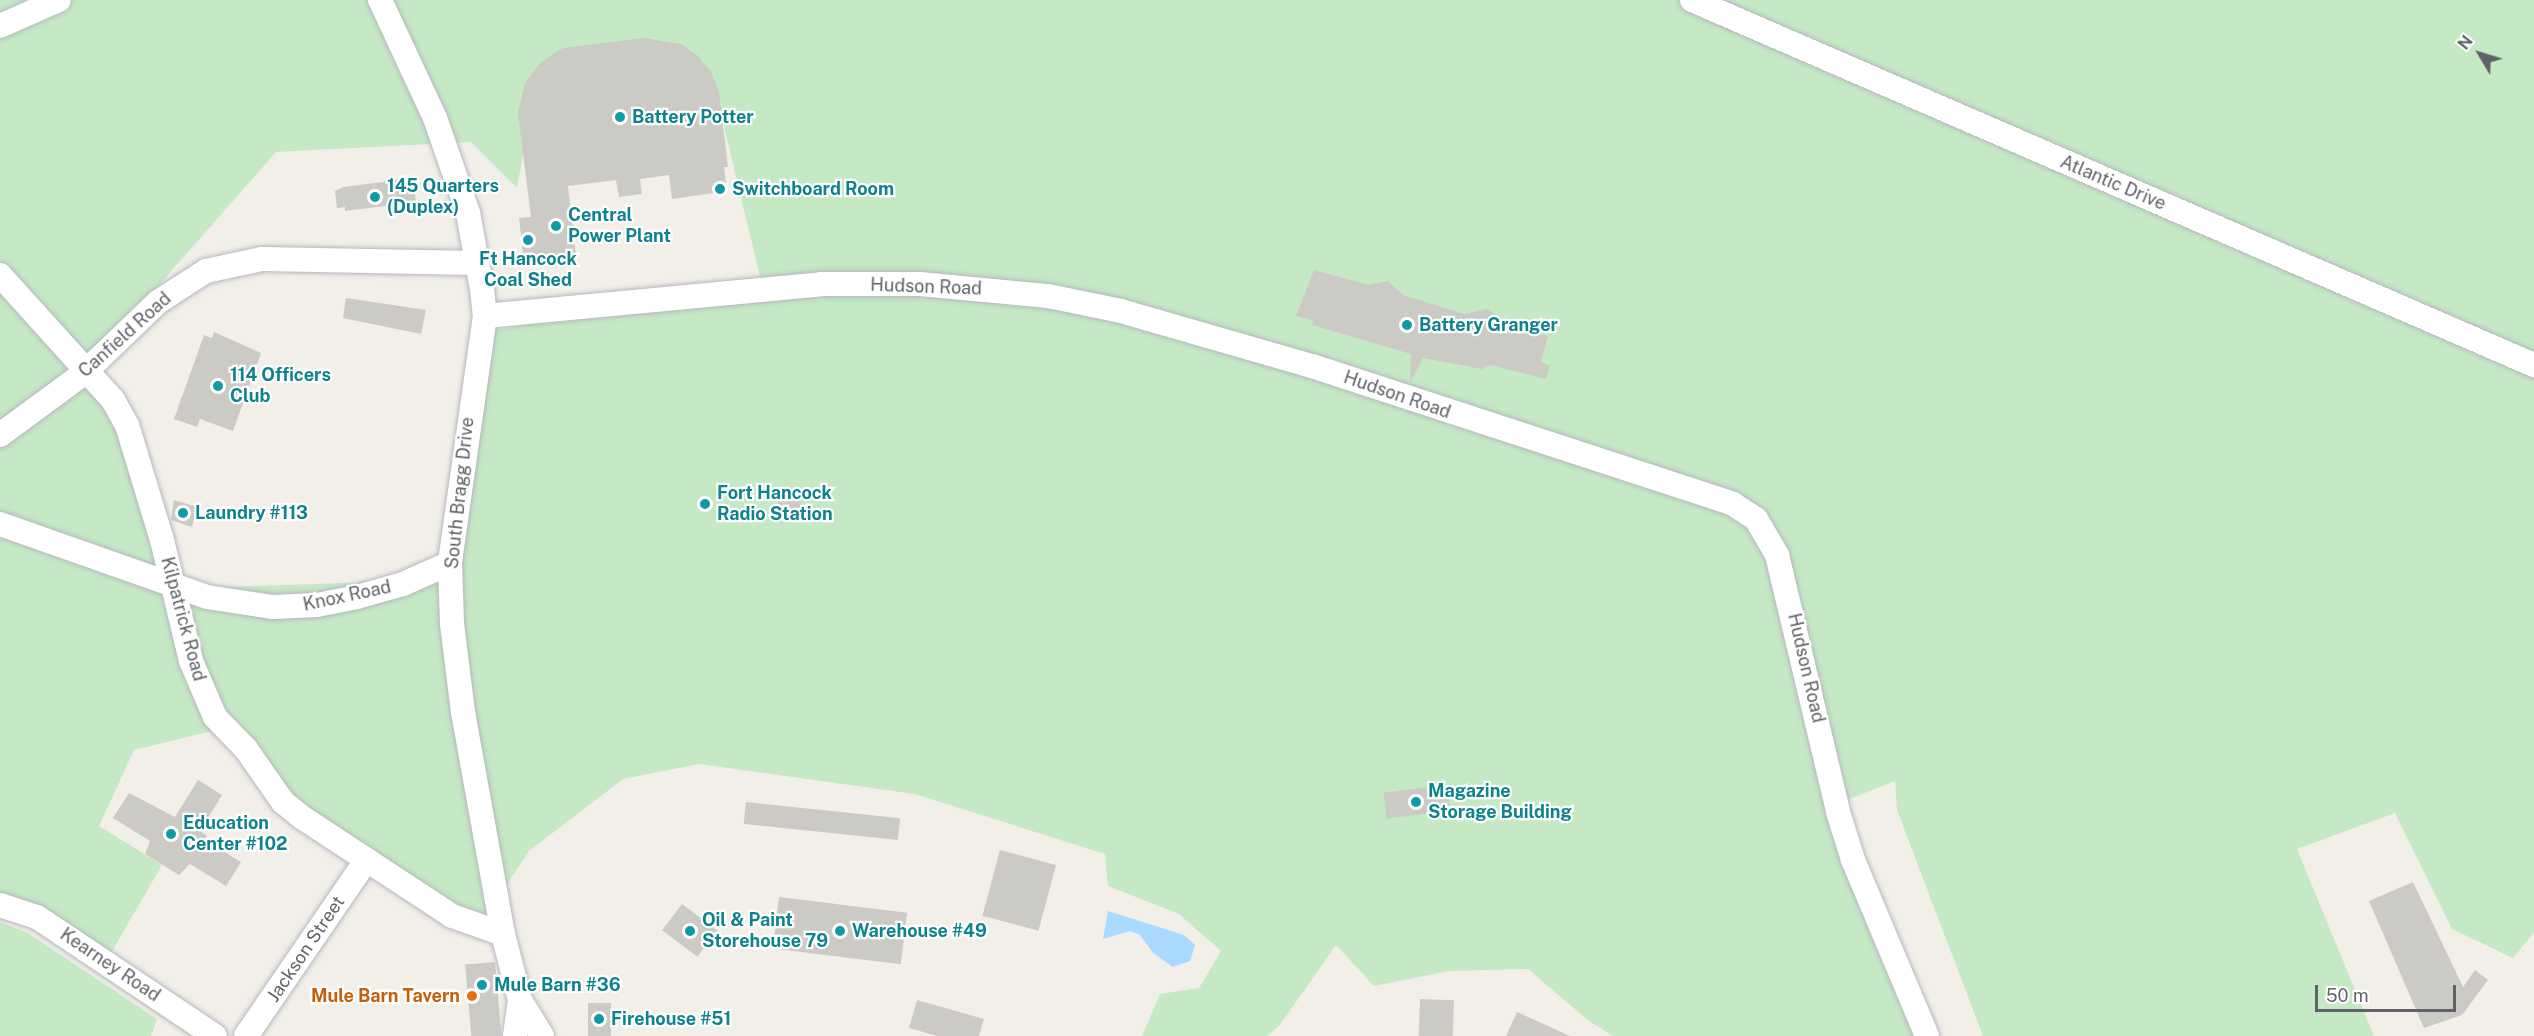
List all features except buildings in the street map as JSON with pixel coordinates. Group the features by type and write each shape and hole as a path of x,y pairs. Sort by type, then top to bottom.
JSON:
{"street":[{"path":"0,26 59,0"},
{"name":"South Bragg Drive","path":"380,0 435,118 468,213 477,263 485,316 450,563 454,650 503,934 520,1000 542,1036"},
{"name":"Atlantic Drive","path":"1692,0 2534,365"},
{"name":"Canfield Road","path":"0,435 84,373 176,288 206,271 236,262 262,259 477,263"},
{"name":"Kilpatrick Road","path":"0,275 84,373 113,400 127,425 173,584 191,661 215,717 246,749 283,802 365,862 452,916 503,934"},
{"name":"Hudson Road","path":"485,316 821,284 920,284 1048,296 1121,310 1312,366 1733,504 1756,519 1777,555 1838,812 1853,860 1927,1036"},
{"name":"Knox Road","path":"0,524 232,603 291,608 392,588 450,563"},
{"name":"Jackson Street","path":"246,1036 365,862"},
{"name":"Kearney Road","path":"0,905 38,917 215,1036"},
{"name":"South Bragg Drive","path":"515,1036 520,1000"}],"green space":[{"path":"0,0 2534,0 2534,932 2513,958 2452,929 2395,813 2297,849 2374,1036 1983,1036 1897,810 1895,781 1827,808 1917,1036 1613,1036 1589,1021 1528,969 1449,971 1374,986 1336,945 1279,1026 1267,1036 1142,1036 1160,994 1199,988 1221,951 1179,914 1108,886 1105,854 915,794 699,764 623,779 529,851 482,922 300,817 228,727 134,750 99,826 162,865 111,953 0,896","holes":["538,69 716,93 762,285 479,333 440,580 163,589 130,423 85,369 276,152 471,142 517,188"]},
{"path":"0,922 28,933 157,1019 151,1036 0,1036"}],"water":[{"path":"1108,911 1184,935 1195,945 1190,961 1173,967 1153,953 1140,935 1130,931 1103,939"}],"place":[{"name":"Battery Potter","path":"620,117"},
{"name":"Switchboard Room","path":"720,189"},
{"name":"145 Quarters (Duplex)","path":"375,197"},
{"name":"Central Power Plant","path":"556,226"},
{"name":"Ft Hancock Coal Shed","path":"528,240"},
{"name":"Battery Granger","path":"1407,325"},
{"name":"114 Officers Club","path":"218,386"},
{"name":"Fort Hancock Radio Station","path":"705,504"},
{"name":"Laundry #113","path":"183,513"},
{"name":"Magazine Storage Building","path":"1416,802"},
{"name":"Education Center #102","path":"171,834"},
{"name":"Oil & Paint Storehouse 79","path":"690,931"},
{"name":"Warehouse #49","path":"840,931"},
{"name":"Mule Barn #36","path":"482,985"},
{"name":"Mule Barn Tavern","path":"472,996"},
{"name":"Firehouse #51","path":"599,1019"}]}
